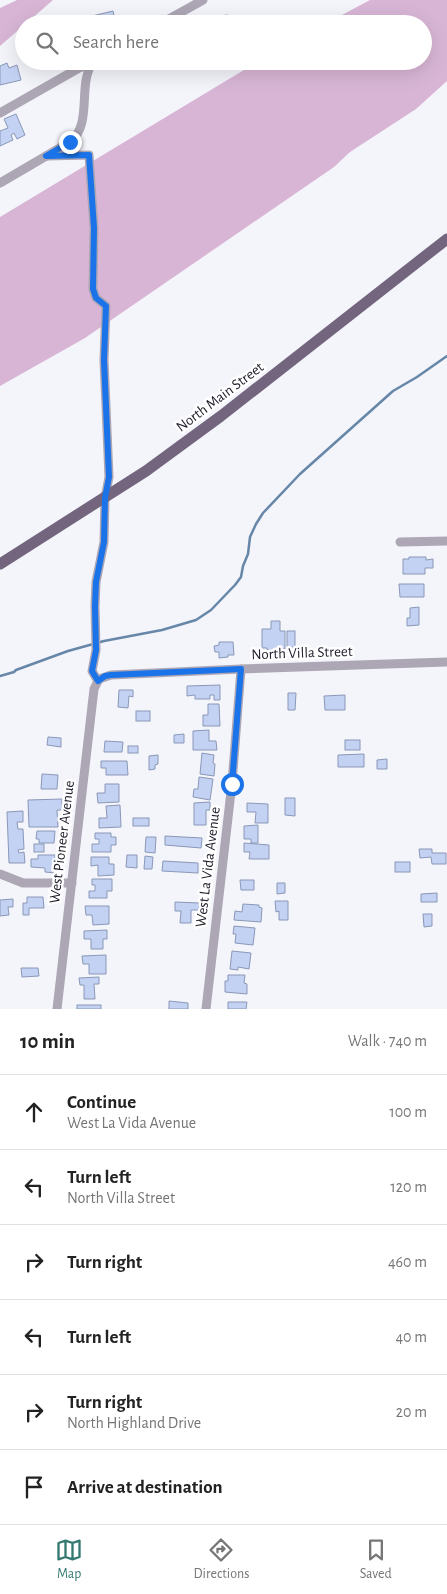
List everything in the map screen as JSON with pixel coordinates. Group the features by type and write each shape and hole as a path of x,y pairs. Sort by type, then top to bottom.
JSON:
{"main road":[{"name":"North Main Street","path":"0,564 146,471 221,416 447,239"}],"street":[{"path":"176,15 203,0"},
{"path":"0,113 75,70"},
{"path":"0,182 70,142 79,132 89,70"},
{"path":"46,156 89,155 94,228 93,289 96,298 106,306 104,360 109,477 105,498 104,542 96,582 96,650 92,671 99,680"},
{"path":"400,542 447,541"},
{"name":"North Villa Street","path":"99,680 111,675 447,662"},
{"name":"West La Vida Avenue","path":"206,1009 232,784 241,669"},
{"name":"West Pioneer Avenue","path":"57,1009 94,689 99,680"},
{"path":"0,874 23,883 72,883"}],"shaded area":[{"path":"17,0 53,0 36,15 15,15 15,33 0,46 0,8"},
{"path":"370,0 447,0 447,81 416,109 350,152 334,167 85,338 0,386 0,217 244,70 432,70 432,15 342,15"}],"building":[{"path":"113,11 114,15 96,15"},
{"path":"7,63 9,68 15,66 15,70 18,70 21,80 0,85 0,66"},
{"path":"16,114 25,135 17,139 14,133 11,135 13,140 0,146 0,131 8,128 4,119"},
{"path":"409,557 426,557 426,560 433,559 433,568 425,568 425,574 403,574 403,559 409,559"},
{"path":"399,584 424,584 424,597 400,597"},
{"path":"419,607 419,625 407,626 407,618 410,618 410,608"},
{"path":"271,621 280,621 280,631 285,631 285,649 267,650 267,648 262,648 262,629 271,629"},
{"path":"287,631 295,631 295,647 287,647"},
{"path":"219,642 233,642 234,655 219,658 219,652 215,652 214,646 219,645"},
{"path":"220,685 220,700 214,700 214,695 210,695 210,699 195,699 195,695 187,696 187,686"},
{"path":"119,690 133,690 133,697 129,696 128,708 118,707"},
{"path":"288,693 296,693 295,710 288,710"},
{"path":"345,695 345,710 325,710 324,696"},
{"path":"208,704 219,704 220,726 203,726 203,715 208,715"},
{"path":"136,711 150,711 150,721 136,721"},
{"path":"209,730 209,741 216,741 217,750 193,750 193,731"},
{"path":"184,734 184,743 174,743 174,735"},
{"path":"48,737 61,738 61,747 47,745"},
{"path":"345,740 360,740 360,750 345,750"},
{"path":"105,741 123,742 122,752 104,752"},
{"path":"128,746 138,746 138,753 128,753"},
{"path":"202,753 214,755 214,776 200,774"},
{"path":"364,754 364,767 338,767 338,755"},
{"path":"158,755 158,764 155,765 155,769 149,770 149,756"},
{"path":"387,759 387,769 377,769 377,760"},
{"path":"101,761 127,761 128,775 106,775 106,768 101,768"},
{"path":"42,774 58,775 57,789 41,789"},
{"path":"199,777 213,779 210,800 193,797 194,789 198,789"},
{"path":"105,784 119,784 119,802 98,803 97,793 105,793"},
{"path":"285,798 295,798 295,816 285,815"},
{"path":"62,799 62,810 57,810 58,827 29,827 28,800"},
{"path":"210,802 210,810 206,810 206,825 194,825 194,803"},
{"path":"247,803 268,804 268,823 255,823 256,812 247,812"},
{"path":"120,805 121,827 99,828 99,818 107,818 106,806"},
{"path":"23,811 23,822 17,822 18,829 23,829 24,849 18,850 19,853 24,852 25,863 9,863 7,812"},
{"path":"133,818 149,818 149,826 133,826"},
{"path":"258,825 258,843 251,843 251,839 244,839 244,826"},
{"path":"37,831 55,831 54,843 39,843 39,839 36,839"},
{"path":"95,833 111,833 111,837 116,837 116,845 111,845 111,852 92,852 92,844 99,844 99,839 95,839"},
{"path":"165,836 202,838 201,848 165,845"},
{"path":"146,837 156,837 155,853 145,852"},
{"path":"244,843 269,845 269,859 249,859 250,852 244,852"},
{"path":"34,844 44,844 44,852 34,852"},
{"path":"419,849 432,849 432,853 446,853 446,864 432,864 431,857 420,858"},
{"path":"38,855 55,855 55,873 45,872 45,868 31,867 31,859 38,859"},
{"path":"127,855 137,855 137,868 126,867"},
{"path":"145,856 153,857 152,869 144,869"},
{"path":"91,857 109,857 109,864 114,864 114,875 98,876 98,865 91,866"},
{"path":"163,861 198,863 198,873 162,871"},
{"path":"395,862 410,862 410,872 395,872"},
{"path":"92,879 112,879 112,891 107,891 107,898 89,898 89,891 95,891"},
{"path":"240,880 254,880 254,890 241,890"},
{"path":"277,883 285,883 285,893 277,894"},
{"path":"437,893 437,902 421,902 421,894"},
{"path":"27,897 43,897 44,908 29,908 29,915 23,915 23,903 27,903"},
{"path":"13,899 13,907 8,907 9,915 0,916 0,900"},
{"path":"275,901 288,901 288,920 279,920 279,911 276,912"},
{"path":"175,902 199,903 199,910 191,910 191,923 180,923 181,911 175,911"},
{"path":"243,904 259,905 262,908 261,922 234,920 235,911 242,912"},
{"path":"85,906 109,906 109,924 93,925 92,915 86,915"},
{"path":"423,914 432,914 432,926 424,927"},
{"path":"234,926 255,928 253,945 235,943 236,934 233,934"},
{"path":"107,930 107,939 103,939 103,949 91,949 91,939 84,939 84,931"},
{"path":"232,951 251,953 249,969 238,967 238,970 230,969"},
{"path":"106,955 106,974 89,974 89,964 83,964 82,956"},
{"path":"21,968 38,968 39,976 22,977"},
{"path":"228,975 245,975 244,983 247,984 247,994 225,992 225,981 228,981"},
{"path":"99,977 99,984 94,984 95,999 84,999 84,985 80,985 79,978"},
{"path":"169,1001 188,1003 188,1009 169,1009"},
{"path":"228,1002 247,1002 246,1009 228,1009"},
{"path":"77,1005 101,1005 101,1009 77,1009"}],"waterway":[{"path":"0,676 68,651 104,641 162,630 196,620 211,610 241,577 248,554 250,537 263,513 300,474 393,391 447,356"}],"route":[{"path":"70,142 46,156 89,155 94,228 93,289 96,298 106,306 104,360 109,477 105,498 104,542 96,582 96,650 92,671 98,681 105,676 111,675 241,669 232,784"}]}
